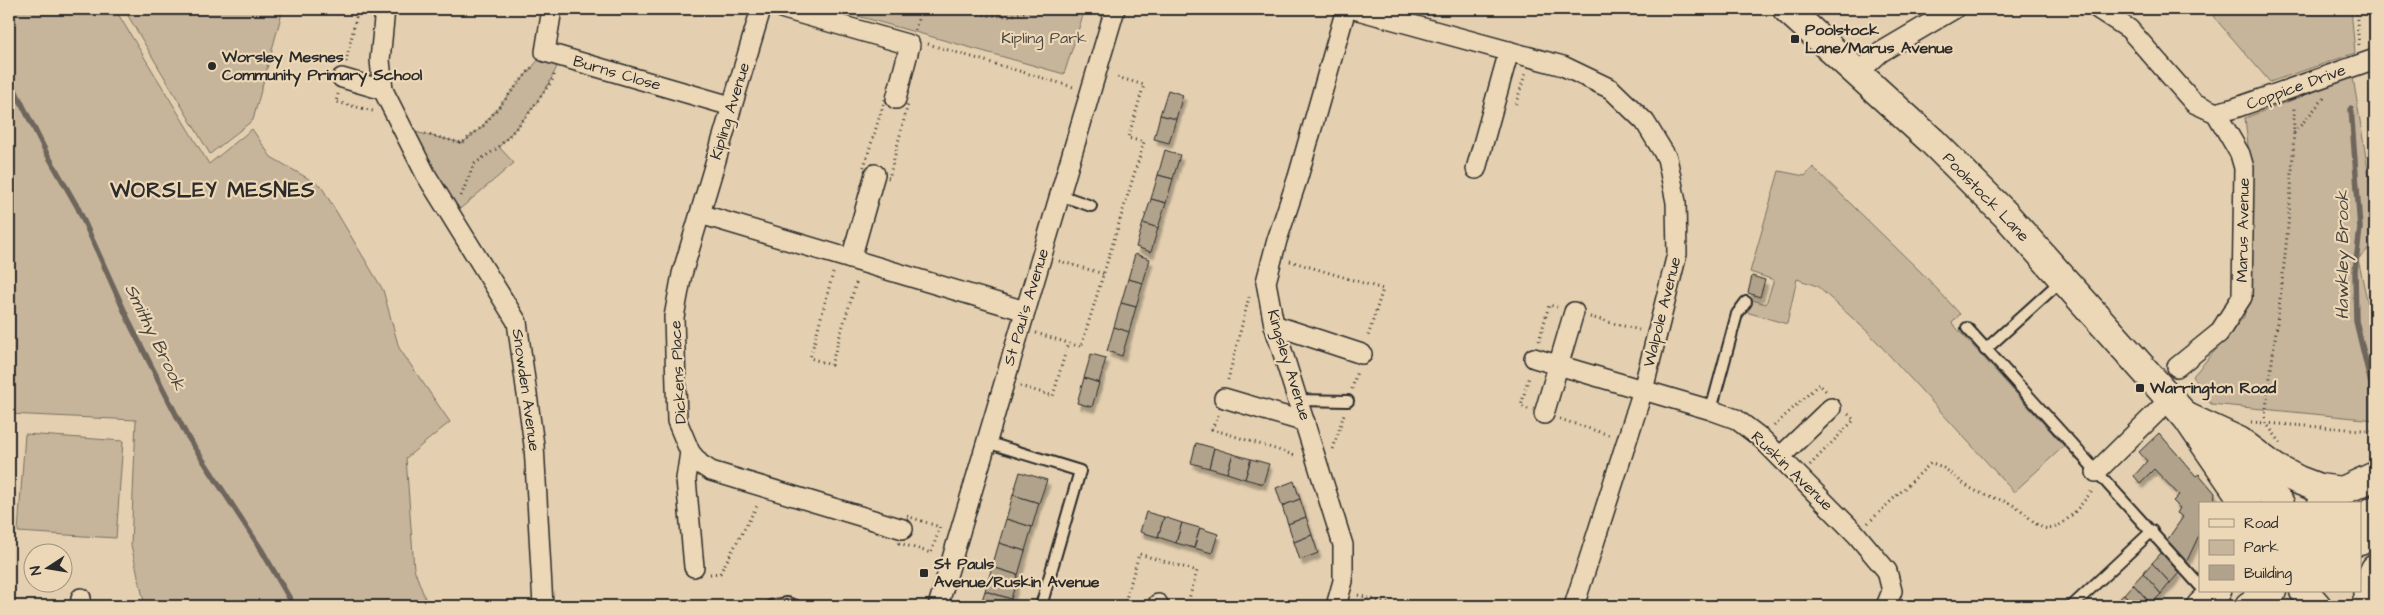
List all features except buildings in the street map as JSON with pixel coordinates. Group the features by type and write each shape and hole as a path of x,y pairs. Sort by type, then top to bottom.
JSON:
{"main road":[{"name":"Poolstock Lane","path":"1787,9 1932,141 2005,214 2179,408 2240,498"},
{"name":"Poolstock Lane","path":"2179,408 2229,448 2278,502"},
{"path":"2179,408 2239,441 2275,468 2319,488 2332,497 2375,476"},
{"path":"2362,518 2375,510"},
{"path":"2362,539 2375,531"},
{"path":"2369,606 2366,597 2368,585 2375,569"},
{"path":"2250,606 2271,592"},
{"path":"2305,592 2317,606"},
{"path":"2347,592 2357,606"}],"street":[{"name":"Snowden Avenue","path":"385,9 380,60 383,90 426,175 516,322 534,445 543,606"},
{"path":"552,9 553,54"},
{"name":"Kipling Avenue","path":"700,214 761,9"},
{"path":"784,9 910,45 896,99"},
{"name":"St Paul's Avenue","path":"938,606 1115,9"},
{"name":"Kingsley Avenue","path":"1338,598 1343,580 1343,545 1274,325 1266,282 1276,240 1298,176 1346,9"},
{"name":"Walpole Avenue","path":"1354,9 1563,66 1611,89 1645,122 1667,158 1676,202 1677,254 1642,390 1574,606"},
{"path":"1858,73 1881,52 1954,9"},
{"path":"2098,9 2129,29 2194,104 2216,113"},
{"path":"1476,169 1510,51"},
{"name":"Burns Close","path":"553,54 731,106"},
{"name":"Coppice Drive","path":"2216,113 2368,62"},
{"path":"342,78 383,90"},
{"name":"Marus Avenue","path":"2177,367 2220,333 2242,297 2244,168 2240,154 2216,113"},
{"path":"851,259 875,174"},
{"path":"700,214 851,259 1023,320"},
{"name":"Dickens Place","path":"700,214 682,274 673,335 677,420 690,452 700,464 711,471 903,529"},
{"path":"1544,414 1574,312"},
{"path":"1274,325 1362,354"},
{"name":"Ruskin Avenue","path":"1534,358 1712,410 1736,419 1780,457 1856,534 1888,571 1892,591 1886,606"},
{"path":"1224,398 1305,422"},
{"path":"1780,457 1831,408"},
{"path":"2100,476 2179,408"},
{"path":"690,452 686,479 694,567"}],"lane":[{"path":"1060,195 1091,206"},
{"path":"1986,350 2063,279"},
{"path":"1712,410 1737,314 1746,302"},
{"path":"1966,328 2199,583"},
{"path":"1298,400 1348,401"},
{"path":"986,442 1080,471 1041,606"},
{"path":"2072,606 2152,531"},
{"path":"771,606 787,603 796,606"}],"path":[{"path":"921,11 944,9"},
{"path":"949,9 998,16 1020,15 1032,9"},
{"path":"2356,9 2368,62"},
{"path":"910,45 927,44 1091,92"},
{"path":"402,128 462,143 483,126 553,54"},
{"path":"453,218 474,164 499,147 527,116 553,79 553,54"},
{"path":"1514,109 1530,57"},
{"path":"1023,320 1068,343 1081,346 1144,142 1128,138 1144,85 1111,75"},
{"path":"2290,88 2294,101 2294,133 2281,297 2265,416 2266,423 2375,431"},
{"path":"2294,133 2328,94"},
{"path":"886,96 896,99 908,104 889,178 863,170 886,96"},
{"path":"1042,257 1104,274"},
{"path":"851,259 831,365 810,358 851,259"},
{"path":"1004,380 1053,396 1068,343"},
{"path":"1856,534 1931,463 1942,466 1971,489 2016,506 2037,525 2045,528 2054,528 2065,520 2100,476"},
{"path":"694,567 695,575 720,573 767,488"},
{"path":"1124,606 1139,554 1197,571 1187,606"},
{"path":"1338,598 1395,606"}],"green space":[{"path":"9,9 115,9 209,164 252,129 271,157 321,186 383,290 399,348 450,422 406,458 414,569 428,606 145,606 131,545 136,420 9,414"},
{"name":"Worsley Mesnes Community Primary School","path":"124,9 283,9 253,120 210,154"},
{"name":"Kipling Park","path":"833,9 1085,9 1064,74"},
{"path":"2207,9 2351,9 2355,53 2270,82"},
{"path":"545,52 561,56 556,70 535,105 499,147 514,163 461,208 453,218 402,129 462,143 480,129"},
{"path":"2353,77 2375,214 2375,243 2358,259 2375,336 2375,420 2211,404 2193,376 2244,317 2252,264 2251,172 2245,118"},
{"path":"1813,167 1926,277 1960,314 1952,323 2064,446 2014,492 1869,333 1817,286 1797,279 1787,324 1739,310 1743,297 1766,304 1774,280 1750,272 1779,171 1805,176"},
{"path":"25,434 123,441 116,538 18,532"}],"waterway":[{"name":"Smithy Brook","path":"9,71 11,82 46,152 78,208 132,328 186,434 261,549 294,606"},
{"name":"Hawkley Brook","path":"2351,108 2360,228 2355,271 2356,321 2375,400"}],"place":[{"name":"Poolstock Lane/Marus Avenue","path":"1795,39"},
{"name":"Worsley Mesnes Community Primary School","path":"212,66"},
{"name":"Warrington Road","path":"2140,388"},
{"name":"St Pauls Avenue/Ruskin Avenue","path":"924,573"}],"district":[{"name":"WORSLEY MESNES","path":"213,190"}]}
